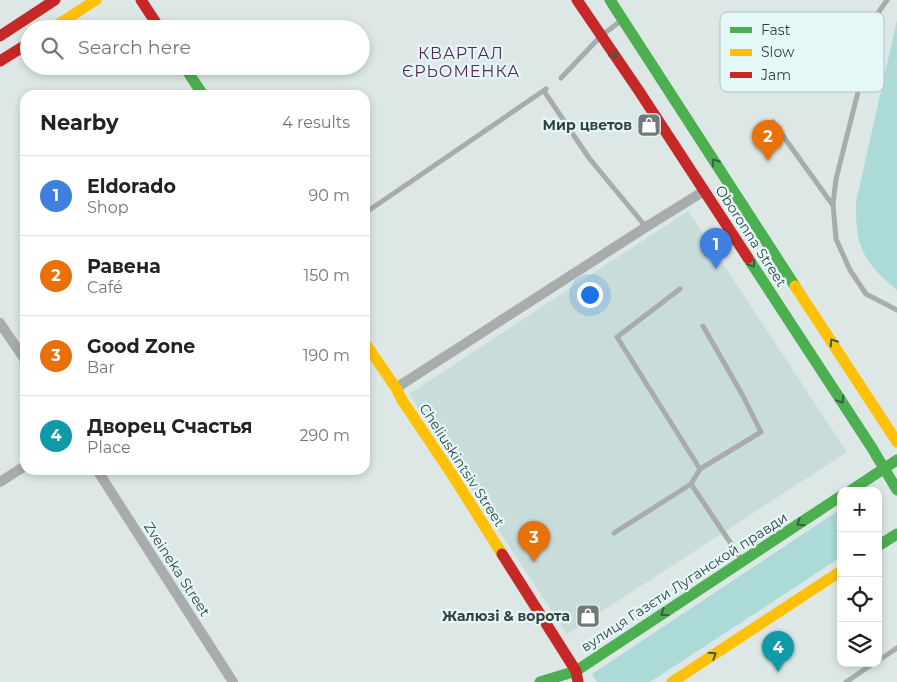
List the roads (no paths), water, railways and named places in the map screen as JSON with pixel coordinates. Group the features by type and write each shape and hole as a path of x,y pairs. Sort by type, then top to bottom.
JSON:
{"street":[{"path":"24,20 54,0"},
{"path":"65,20 96,0"},
{"path":"142,0 154,20"},
{"name":"Oboronna Street","path":"577,0 639,91 872,448 897,490"},
{"name":"Oboronna Street","path":"610,0 897,442"},
{"path":"0,36 20,23"},
{"path":"0,61 20,49"},
{"path":"190,75 199,90"},
{"path":"396,388 704,191"},
{"path":"0,323 20,353"},
{"name":"Cheliuskintsiv Street","path":"370,350 452,476 577,677"},
{"path":"856,487 897,460"},
{"path":"0,482 20,469"},
{"name":"Zveineka Street","path":"100,475 232,682"},
{"name":"вулиця Газєти Луганской правди","path":"540,682 577,677 742,561 837,499"},
{"path":"882,543 897,534"},
{"path":"672,682 837,574"}],"lane":[{"path":"878,12 887,0"},
{"path":"561,78 601,36 623,19"},
{"path":"370,210 545,90 589,158 646,227"},
{"path":"858,92 838,170 833,204 836,239 850,270 866,294 897,310"},
{"path":"773,122 833,204"},
{"path":"680,289 617,337 700,469"},
{"path":"614,533 691,484 700,469 761,432 744,396 703,326"},
{"path":"691,484 742,561"},
{"path":"882,658 897,648"},
{"path":"846,682 868,667"}],"place":[{"name":"Мир цветов","path":"649,125"},
{"name":"Равена","path":"768,161"},
{"name":"Eldorado","path":"716,269"},
{"name":"Good Zone","path":"534,562"},
{"name":"Жалюзі & ворота","path":"588,616"},
{"name":"Дворец Счастья","path":"778,672"}],"district":[{"name":"КВАРТАЛ ЄРЬОМЕНКА","path":"461,62"}]}
